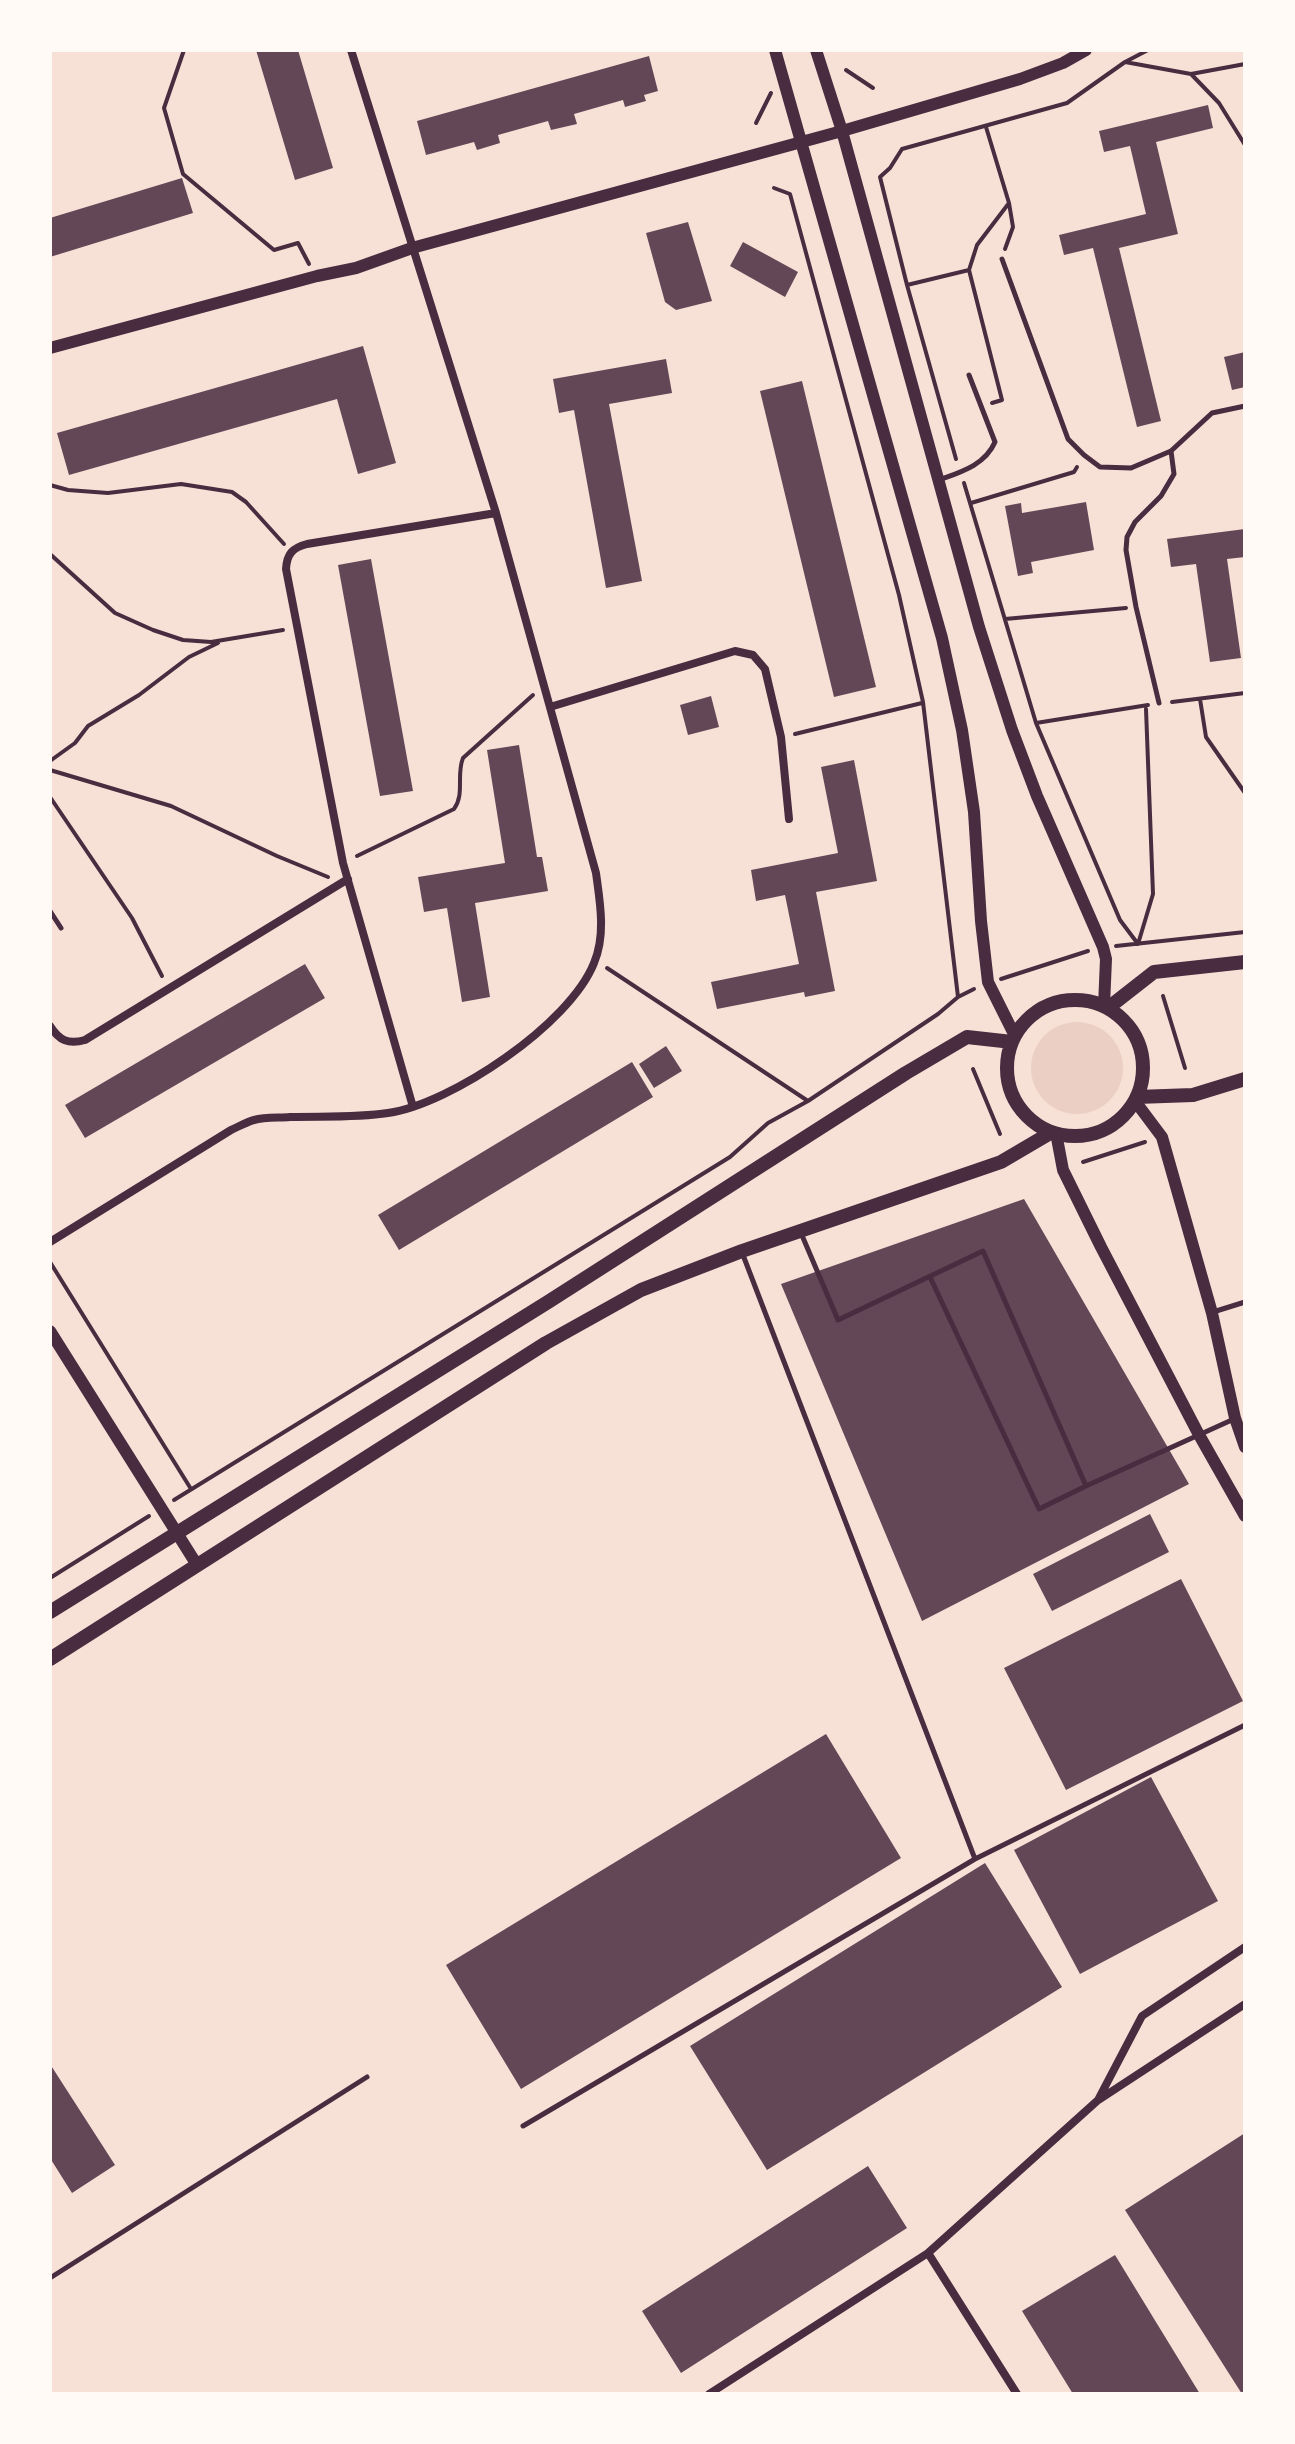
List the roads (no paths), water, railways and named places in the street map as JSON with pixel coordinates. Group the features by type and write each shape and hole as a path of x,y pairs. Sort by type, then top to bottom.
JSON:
{"main road":[{"path":"1106,1007 1154,972 1245,962"},
{"path":"1084,1000 1106,1007 1125,1020 1137,1037 1143,1057 1143,1077 1136,1099 1121,1119 1101,1131 1079,1136 1054,1133 1036,1124 1013,1096 1008,1078 1007,1060 1013,1039 1027,1020 1044,1007 1063,1001 1084,1000"},
{"path":"50,1612 585,1278 906,1073 967,1037 1013,1039"},
{"path":"1136,1099 1193,1095 1245,1079"},
{"path":"50,1659 546,1343 641,1290 742,1251 1001,1162 1054,1133"}],"street":[{"path":"50,1242 231,1130 254,1120 387,1114 447,1092 519,1050 569,1003 596,961 601,904 596,873 496,513 351,50"},
{"path":"775,50 942,638 962,730 972,798 988,982 1013,1039"},
{"path":"816,50 842,131 979,627 1037,796 1103,947 1106,1007"},
{"path":"50,348 356,268 412,248 842,131 1020,79 1063,63 1086,50"},
{"path":"413,1107 344,881 286,560 291,552 307,544 496,513"},
{"path":"550,707 735,651 745,651 765,669 781,737 789,819"},
{"path":"50,1026 69,1043 85,1040 344,881"},
{"path":"1136,1099 1162,1137 1212,1313 1235,1418 1245,1447"},
{"path":"1054,1133 1063,1170 1198,1433 1245,1516"},
{"path":"50,1331 197,1565"},
{"path":"1097,2101 1142,2016 1245,1947"},
{"path":"709,2394 928,2253 1097,2101 1245,2004"},
{"path":"928,2253 1017,2394"}],"lane":[{"path":"1002,259 1068,439 1100,467 1131,468 1171,451 1212,413 1245,406"},
{"path":"938,480 980,462 995,442 969,375"},
{"path":"1159,703 1126,550 1127,537 1135,522 1161,496 1174,474 1171,451"},
{"path":"50,911 61,928"},
{"path":"800,1231 838,1320 983,1251 1086,1486"},
{"path":"742,1251 975,1859"},
{"path":"930,1277 1039,1509 1235,1418"},
{"path":"1212,1313 1245,1302"},
{"path":"523,2126 975,1859 1245,1725"},
{"path":"50,2278 367,2077"}]}
